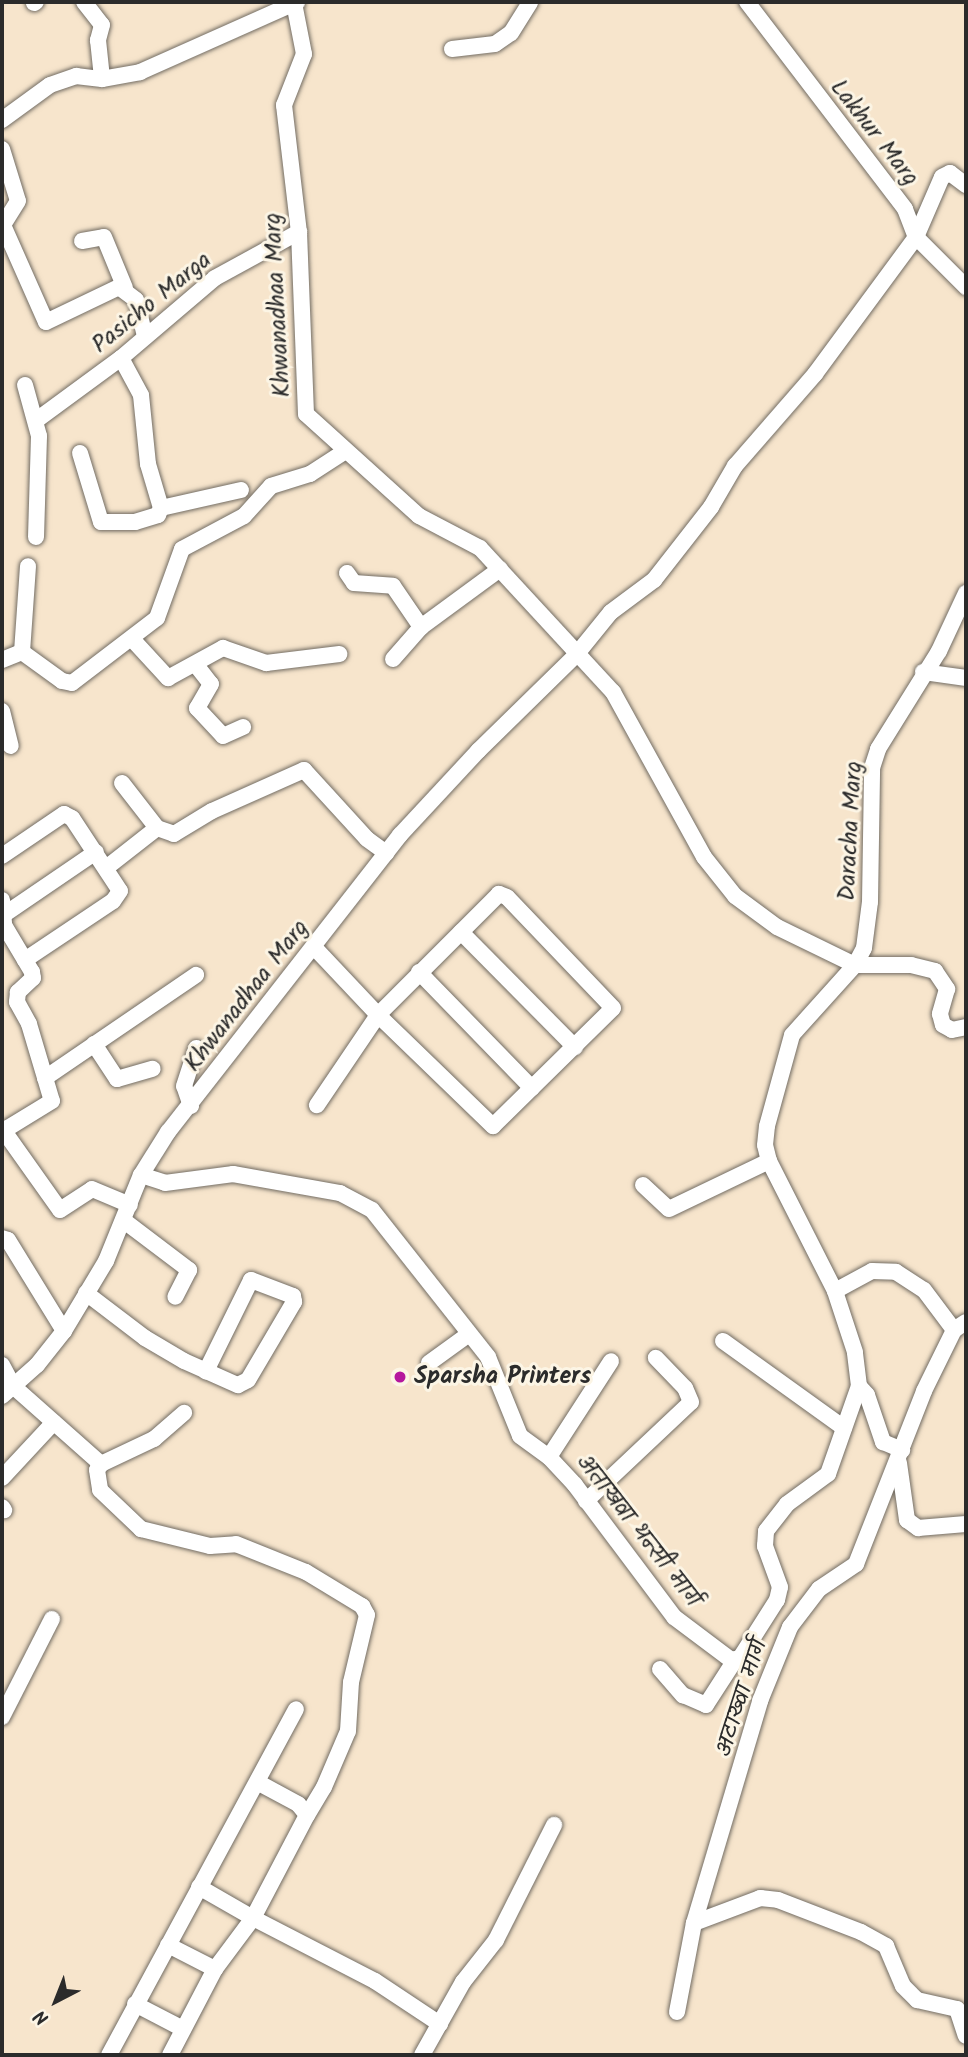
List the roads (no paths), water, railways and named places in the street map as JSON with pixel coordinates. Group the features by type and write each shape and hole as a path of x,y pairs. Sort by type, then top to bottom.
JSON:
{"street":[{"path":"84,2 102,25 98,40 102,79"},
{"path":"452,49 495,44 511,33 528,2"},
{"name":"Lakhur Marg","path":"749,2 905,209 916,237 966,287"},
{"path":"2,120 50,85 76,76 102,79 140,72 295,3"},
{"name":"Khwanadhaa Marg","path":"295,3 304,54 284,105 299,232 306,414 344,452 419,516 480,548 576,655 613,691 704,857 735,896 777,927 855,965 911,965 935,971 943,977 947,989 940,1014 943,1025 951,1030 966,1027"},
{"path":"2,149 18,201 3,225 46,322 119,287 125,288"},
{"path":"576,655 611,612 654,580 711,507 735,466 815,374 916,237 942,177 950,173 966,186"},
{"name":"Pasicho Marga","path":"38,419 121,358 215,278 299,232"},
{"path":"82,241 104,237 125,288 136,300 145,337"},
{"path":"121,358 141,395 148,464 161,508"},
{"path":"25,385 38,419 36,537"},
{"path":"22,652 72,683 133,640 157,618 182,549 244,516 271,486 310,474 344,452"},
{"path":"80,453 101,522 151,519 161,508 241,490"},
{"path":"22,652 28,566"},
{"path":"393,659 421,627 500,569"},
{"path":"347,573 354,583 393,586 421,627"},
{"name":"Daracha Marg","path":"855,965 869,930 872,768 878,749 923,672 939,651 966,593"},
{"path":"133,640 168,678 223,648 266,663 339,654"},
{"path":"2,660 22,652"},
{"name":"Khwanadhaa Marg","path":"8,1391 53,1348 64,1331 106,1261 141,1175 386,853 478,751 576,655"},
{"path":"196,665 211,684 198,699 197,708 223,736 243,727"},
{"path":"923,672 966,678"},
{"path":"2,712 11,746"},
{"path":"122,783 157,828 174,834 212,811 304,770 367,839 386,853"},
{"path":"2,856 64,814 96,852 119,895 25,960"},
{"path":"106,868 157,828"},
{"path":"96,852 3,907 4,925 33,978 18,992 17,1002 29,1024 52,1101 8,1128 6,1134 60,1210 92,1189 126,1212 189,1270 175,1297"},
{"path":"314,947 378,1015 487,1123 498,1124 613,1008 507,898 499,894 378,1015 317,1105"},
{"path":"461,932 575,1047"},
{"path":"660,1669 683,1695 706,1705 768,1615 780,1587 765,1546 766,1531 787,1504 828,1474 859,1386 855,1352 835,1291 769,1161 765,1145 767,1126 792,1035 855,965"},
{"path":"419,972 532,1088"},
{"path":"45,1078 196,975"},
{"path":"94,1044 117,1079 153,1069"},
{"path":"191,1106 184,1086 197,1048"},
{"path":"643,1185 669,1209 769,1161"},
{"name":"अताखवा थन्सी मार्ग","path":"141,1175 165,1183 233,1174 357,1200 391,1231 499,1376 520,1436 549,1457 674,1617 694,1636 735,1660"},
{"path":"2,1238 8,1240 64,1331"},
{"path":"835,1291 872,1271 896,1272 924,1290 960,1326"},
{"path":"86,1293 145,1338 206,1371 238,1385 248,1380 294,1302 293,1296 251,1280 206,1371"},
{"name":"अटाख्वा मार्ग","path":"677,2012 694,1923 760,1701 790,1627 819,1589 856,1564 924,1391 960,1326"},
{"path":"429,1363 469,1334"},
{"path":"723,1341 844,1428"},
{"path":"586,1501 691,1402 685,1388 656,1358"},
{"path":"549,1457 611,1361"},
{"path":"2,1365 8,1391 54,1422 102,1464"},
{"path":"859,1386 867,1395 883,1442 900,1455 907,1520 918,1528 966,1524"},
{"path":"170,2055 215,1969 253,1918 345,1743 351,1682 367,1615 362,1606 306,1572 236,1544 210,1546 141,1529 100,1490 97,1470 102,1464 154,1439 184,1413"},
{"path":"2,1478 54,1422"},
{"path":"768,1615 790,1627"},
{"path":"2,1717 52,1619"},
{"path":"109,2055 167,1945 259,1783 296,1709"},
{"path":"259,1783 298,1804 307,1815"},
{"path":"422,2055 463,1982 496,1940 497,1931 554,1825"},
{"path":"199,1887 375,1981 440,2024"},
{"path":"694,1923 760,1898 778,1900 886,1946 903,1986 917,2000 957,2010 966,2036"},
{"path":"167,1945 215,1969"},
{"path":"135,2004 183,2029"}],"place":[{"name":"Sparsha Printers","path":"400,1377"}]}
